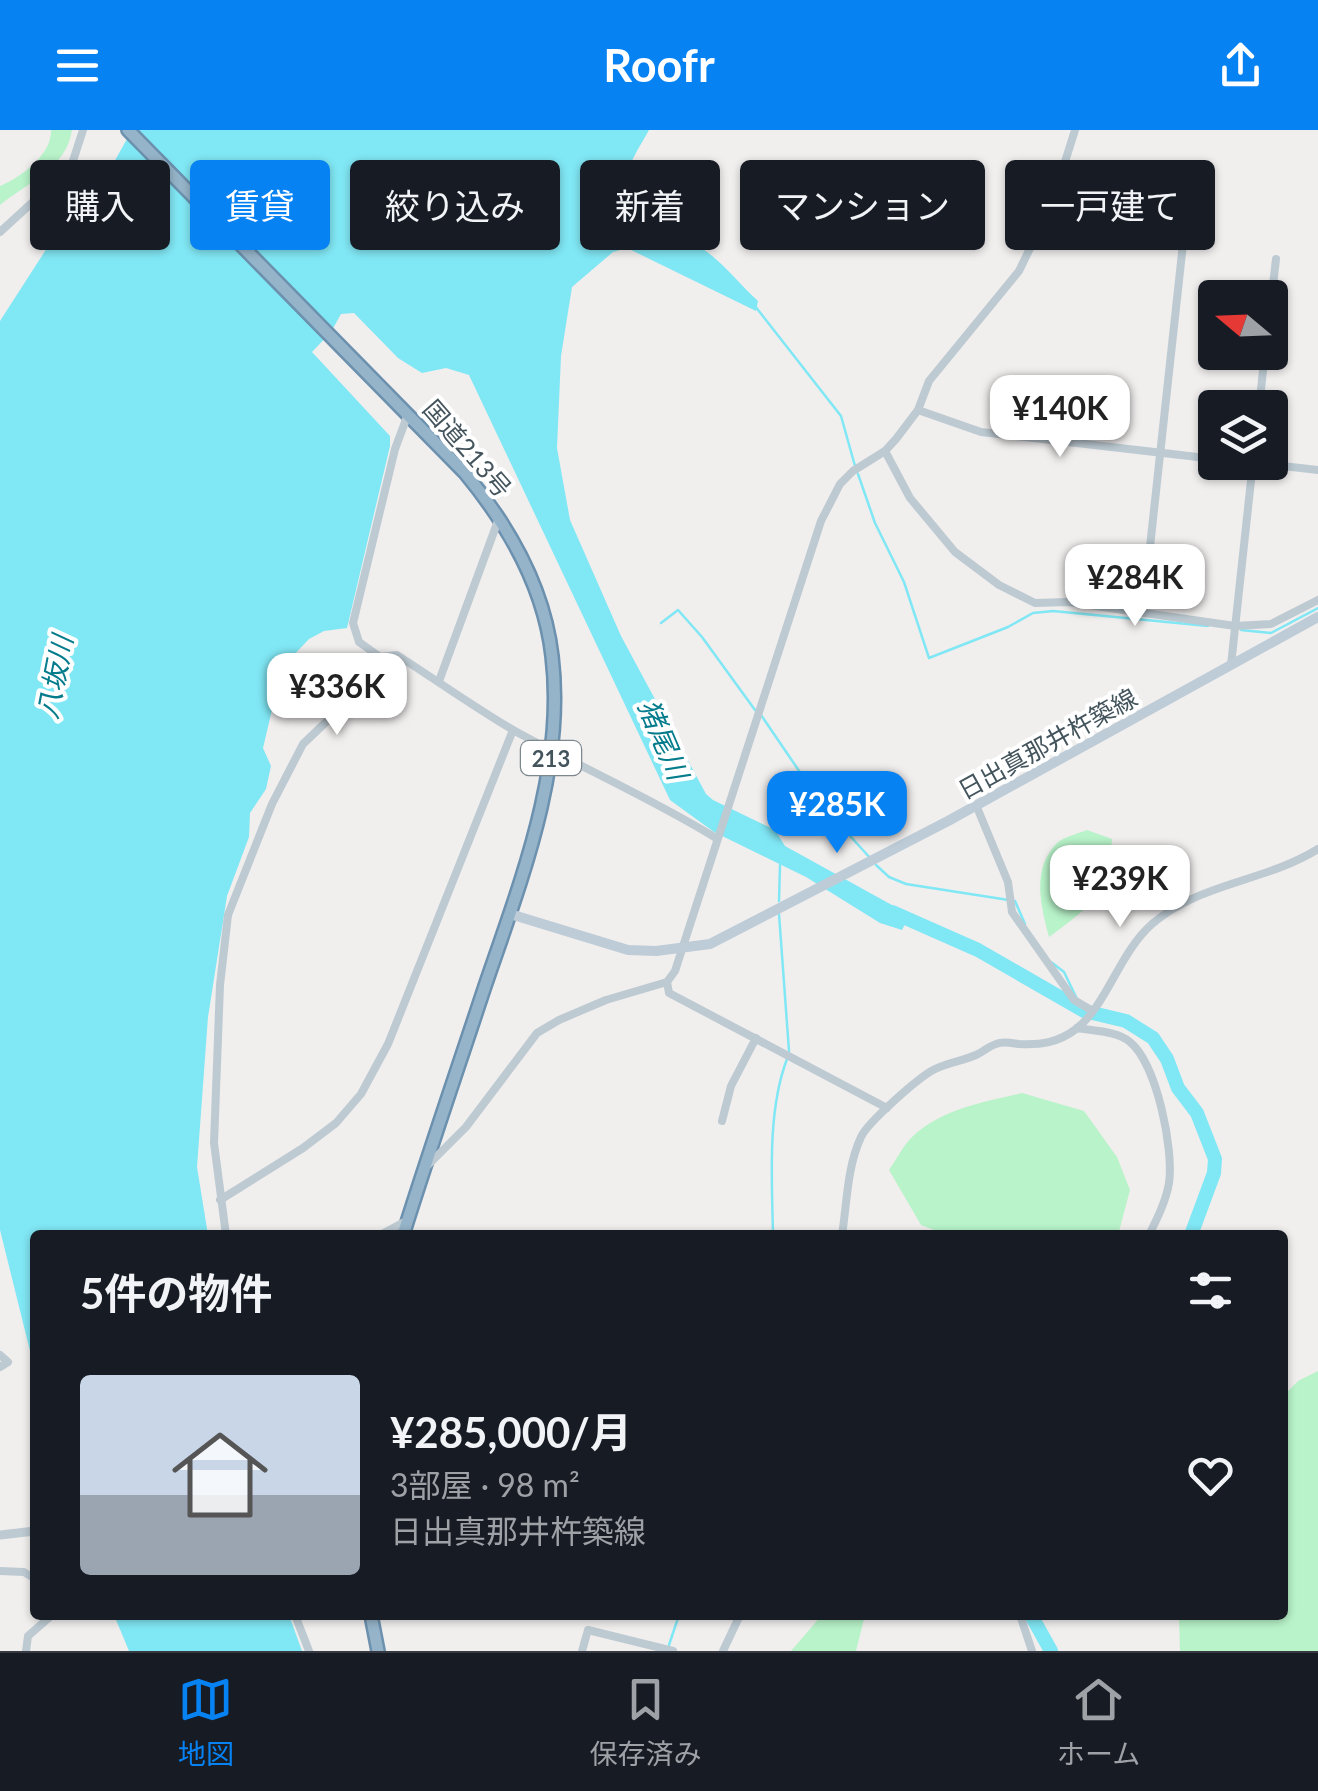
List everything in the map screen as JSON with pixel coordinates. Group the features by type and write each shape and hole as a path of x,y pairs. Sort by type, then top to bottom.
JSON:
{"highway":[{"name":"国道213号","path":"128,130 465,472 500,518 526,562 544,614 554,676 553,749 510,914 405,1230"},
{"path":"372,1620 378,1651"}],"main road":[{"name":"日出真那井杵築線","path":"510,914 628,950 710,944 880,857 1318,617"}],"street":[{"path":"0,232 71,167 83,130"},
{"path":"423,1170 466,1127 538,1033 590,1007 666,982 675,971 821,521 840,484 856,468 884,451 918,410 929,381 1019,271 1052,203 1075,130"},
{"path":"1143,611 1183,250"},
{"path":"1274,280 1276,259"},
{"path":"918,410 981,432 1198,456"},
{"path":"408,414 353,623 359,642 380,657 397,656 513,730 716,838"},
{"path":"884,451 910,498 960,557 1035,603 1068,602 1143,611 1235,630 1271,624 1318,600"},
{"path":"1288,467 1318,470"},
{"path":"1232,665 1250,480"},
{"path":"439,681 500,518"},
{"path":"225,1230 214,1143 220,985 228,915 272,804 303,744 346,703 380,657"},
{"path":"220,1200 325,1131 361,1094 388,1044 513,730"},
{"path":"976,805 1008,882 1012,912 1074,1000 1091,1010"},
{"path":"843,1230 858,1146 868,1126 933,1070 978,1055 997,1043 1051,1043 1084,1020 1128,950 1155,922 1194,896 1240,879 1274,872 1318,849"},
{"path":"666,982 669,993 887,1108"},
{"path":"1077,1028 1131,1042 1144,1063 1163,1113 1170,1163 1168,1183 1151,1230"},
{"path":"722,1121 732,1086 756,1038"},
{"path":"389,1230 408,1220"},
{"path":"0,1355 8,1362 0,1367"},
{"path":"0,1536 30,1532"},
{"path":"0,1571 30,1576"},
{"path":"26,1651 28,1636 46,1620"},
{"path":"297,1620 309,1651"},
{"path":"723,1651 738,1620"},
{"path":"1022,1620 1032,1651"},
{"path":"582,1651 588,1630 669,1649"}],"green space":[{"path":"51,130 72,130 58,160 37,160 46,148"},
{"path":"30,167 30,184 0,205 0,186"},
{"path":"1087,830 1112,839 1106,872 1095,897 1049,937 1040,888 1044,864 1057,843"},
{"path":"1022,1093 1084,1111 1117,1157 1130,1190 1119,1230 934,1230 921,1225 889,1170 923,1127 978,1103"},
{"path":"1318,1371 1318,1651 1180,1651 1179,1620 1288,1620 1288,1391"},
{"path":"818,1620 864,1620 856,1651 791,1651"}],"water":[{"name":"八坂川","path":"132,130 649,130 633,160 580,160 580,250 620,250 572,287 561,356 557,448 570,520 621,636 706,794 775,830 785,846 910,915 902,930 880,923 806,877 714,832 670,800 469,375 446,368 422,373 398,358 354,313 341,314 312,352 390,436 390,446 347,628 324,631 309,639 288,661 279,680 263,748 271,766 266,789 250,813 249,837 227,896 208,1017 197,1167 207,1230 30,1230 30,1351 0,1230 0,321 46,250 170,250 170,160 115,160"},
{"path":"631,250 704,250 758,301 756,311"},
{"path":"116,1620 291,1620 302,1651 129,1651"}],"waterway":[{"path":"755,306 841,416 855,466"},
{"path":"858,474 875,523 904,582 929,658 1033,613 1053,611 1208,626"},
{"path":"1241,630 1271,633 1318,608"},
{"path":"661,623 678,610 755,710"},
{"path":"761,715 823,806 871,859"},
{"path":"779,901 780,865"},
{"path":"876,865 889,877 906,884 1015,901 1025,924"},
{"name":"猪尾川","path":"892,912 978,950 1084,1011 1126,1021 1153,1038 1167,1059 1178,1088 1197,1113 1215,1159 1214,1173 1193,1230"},
{"path":"779,914 789,1051"},
{"path":"1051,962 1064,972 1077,999"},
{"path":"773,1230 774,1123 787,1059"},
{"path":"669,1645 677,1620"},
{"name":"猪尾川","path":"1034,1620 1051,1651"}]}
